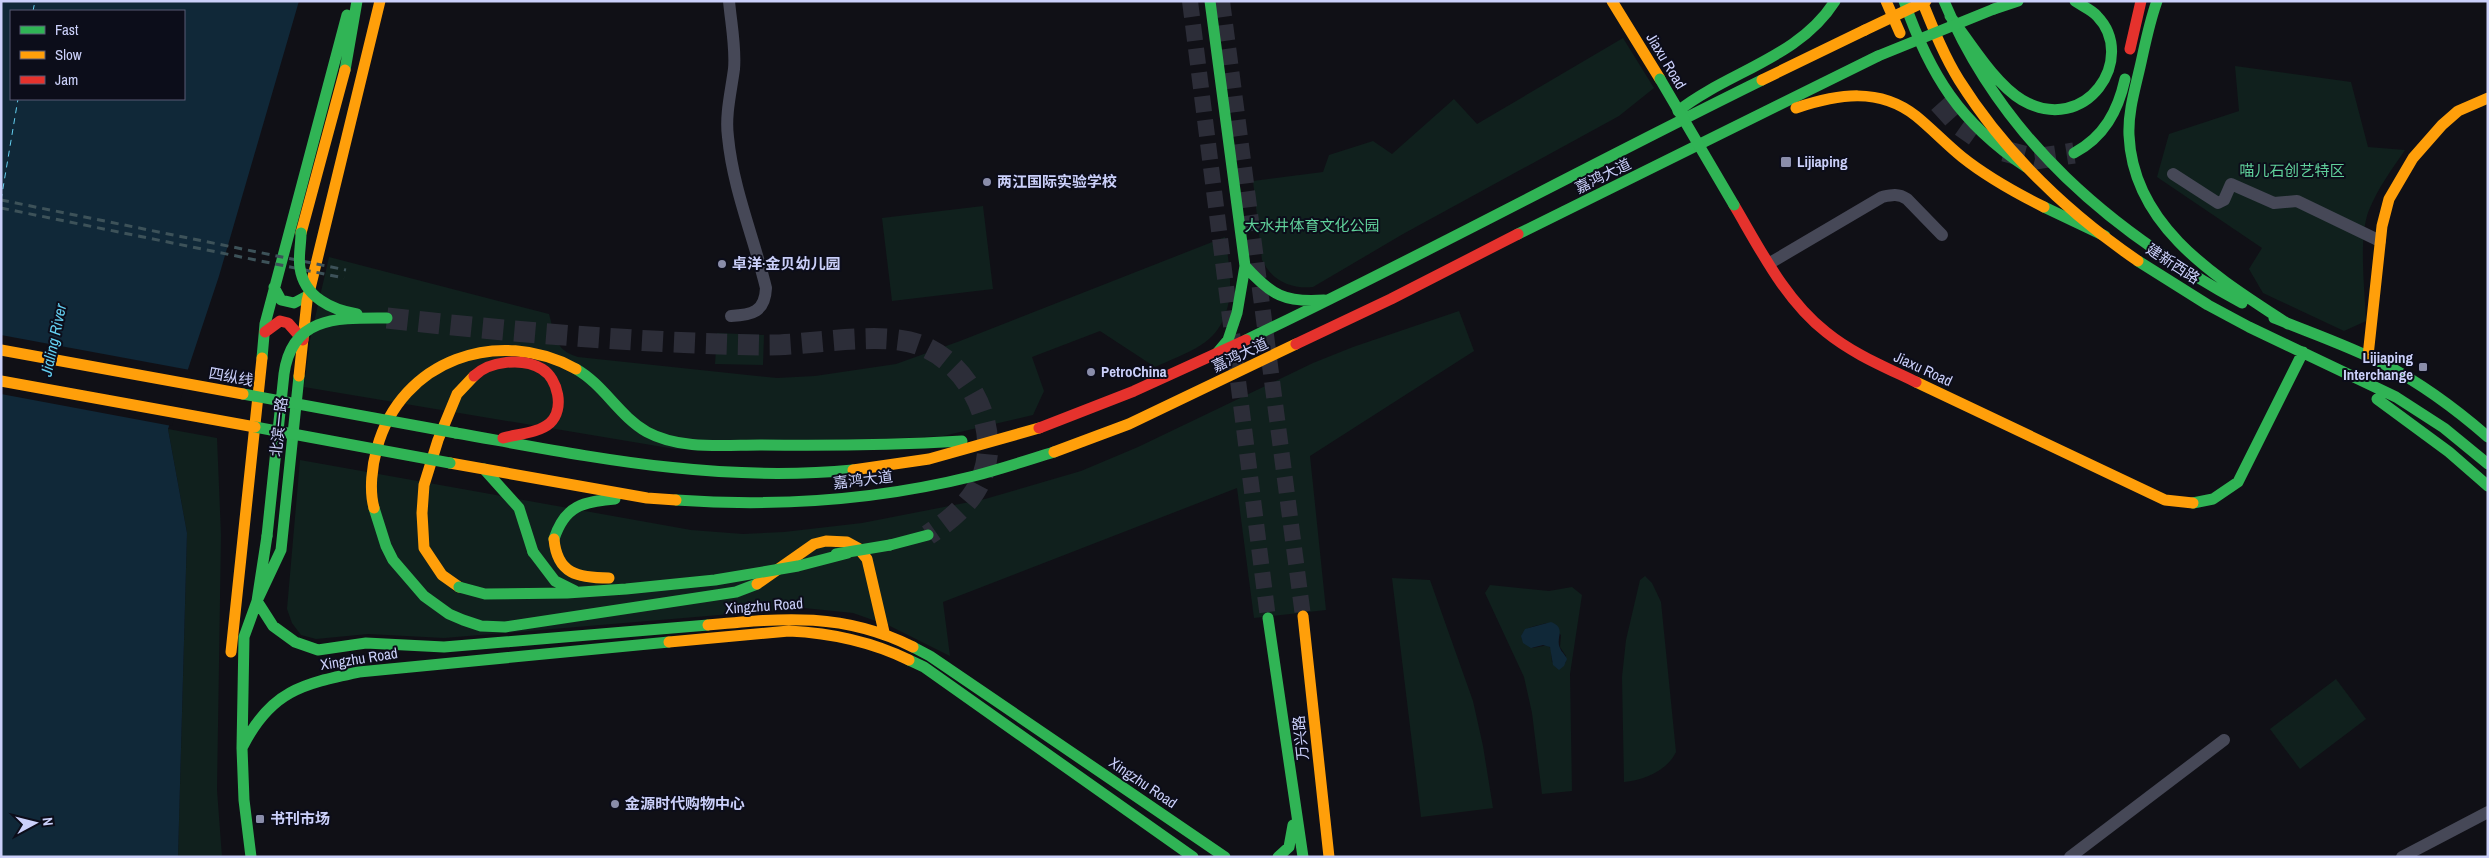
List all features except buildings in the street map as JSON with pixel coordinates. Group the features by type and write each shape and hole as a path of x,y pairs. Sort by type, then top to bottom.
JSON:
{"main road":[{"name":"北滨一路","path":"231,659 265,332 274,287 351,1"},
{"path":"256,601 267,536 284,374 289,351 301,333 321,322 342,319 387,318 343,313 322,302 305,285 300,269 301,234 349,53 357,1"},
{"name":"北滨一路","path":"251,857 244,800 242,748 244,637 256,601 281,550 309,295 380,1"},
{"path":"1210,1 1245,266 1237,313 1228,340 1216,355"},
{"name":"Jiaxu Road","path":"1612,1 1770,264 1815,323 1835,340 1859,355 2165,500 2185,504 2204,502 2222,495 2238,482 2303,352"},
{"path":"1616,153 1709,89 1800,39 1820,24 1835,1"},
{"path":"1886,1 1908,52"},
{"name":"建新西路","path":"1944,1 1979,71 2018,128 2065,174 2121,224 2201,279 2239,302 2368,356 2428,389 2488,437"},
{"name":"嘉鸿大道","path":"1,381 647,498 729,503 795,502 862,496 928,486 975,476 1072,446 1129,424 1303,342 1878,56 1983,1"},
{"path":"1878,56 2018,1"},
{"path":"1950,16 2013,92 2022,100 2039,108 2059,110 2078,106 2093,97 2105,81 2111,61 2109,42 2102,23 2090,9 2075,1"},
{"path":"2074,154 2094,142 2109,123 2120,99 2141,1"},
{"path":"2157,1 2149,26 2130,117 2130,149 2139,186 2158,220 2189,253 2210,270 2288,324"},
{"path":"1917,3 1922,48 1957,106 1990,142 2026,167"},
{"name":"嘉鸿大道","path":"456,433 653,469 720,475 794,474 858,469 925,460 1008,438 1122,398 1216,355 1405,264 1616,153 1917,3"},
{"name":"建新西路","path":"1917,3 1959,80 2000,139 2053,194 2160,275 2212,306 2415,408 2464,442 2488,464"},
{"path":"1723,133 1816,102 1850,96 1879,97 1896,102 1910,111 1965,159 1992,177 2046,208 2106,236"},
{"path":"2368,356 2380,241 2389,199 2414,158 2442,125 2458,112 2488,98"},
{"path":"1245,266 1262,286 1273,295 1286,300 1303,302 1329,300"},
{"path":"274,287 281,300 294,303 309,295"},
{"path":"265,332 280,321 288,323 303,340"},
{"name":"四纵线","path":"1,350 456,433"},
{"path":"884,632 867,559 858,548 838,540 814,544 761,582 736,592 505,627 480,626 457,618 419,592 401,570 386,546 377,521 371,491 372,466 382,428 411,385 450,360 472,352 520,351 569,365 589,378 622,415 646,432 670,441 737,445 860,446 1008,438"},
{"path":"2320,361 2414,425 2488,486"},
{"path":"495,440 539,429 551,422 559,403 557,389 543,369 527,363 505,362 480,370 457,394 438,440 424,485 422,513 424,548 442,575 458,587 485,594 567,593 714,580 798,566 928,535"},
{"path":"484,469 519,508 533,552 547,575 566,589 601,598 656,603"},
{"path":"647,498 596,500 579,505 565,513 557,525 554,539 554,552 560,563 571,573 581,578 625,577 715,568 796,556 848,553"},
{"name":"Xingzhu Road","path":"256,601 273,626 295,642 318,650 366,644 444,647 786,618 823,618 856,623 884,632 930,656 1222,855 1231,857"},
{"name":"万兴路","path":"1302,616 1329,857"},
{"name":"万兴路","path":"1268,618 1303,857"},
{"name":"Xingzhu Road","path":"242,748 252,724 282,696 316,681 359,672 789,631 820,632 856,638 887,649 924,668 1193,857"},
{"path":"359,672 350,669 345,661 347,653 353,648 366,644"},
{"path":"231,679 234,805 240,857"},
{"path":"1278,857 1289,847 1292,841 1292,791"}],"street":[{"path":"729,1 734,61 728,137 736,186 754,239 766,288 766,297 759,310 752,314 731,316"},
{"path":"2173,174 2218,203 2224,200 2231,184 2274,203 2297,201 2380,241"},
{"path":"1770,264 1882,197 1891,195 1899,195 1906,199 1942,235"},
{"path":"2070,857 2224,740"},
{"path":"2402,857 2488,812"}],"green space":[{"name":"大水井体育文化公园","path":"1623,38 1654,88 1619,116 1403,234 1313,287 1290,285 1277,278 1266,267 1262,260 1253,181 1323,172 1329,155 1373,141 1392,154 1454,99 1477,124"},
{"name":"喵儿石创艺特区","path":"2235,66 2351,82 2368,147 2405,150 2377,194 2366,221 2363,264 2366,321 2344,331 2263,293 2249,269 2262,248 2157,177 2169,134 2239,111"},
{"path":"983,206 993,289 892,301 882,218"},
{"path":"1225,237 1230,281 1230,296 1227,310 1222,323 1213,335 1201,345 1155,367 1100,331 1032,357 1044,391 1033,415 943,436 675,449 304,387 310,340 329,257 549,314 554,335 560,346 570,354 578,357 777,378 815,376 896,364 960,341"},
{"path":"1459,311 1474,351 1310,456 1326,610 1254,618 1237,488 943,602 950,656 890,626 853,613 804,608 444,638 368,634 316,639 301,635 292,623 287,609 300,460 691,530 743,534 784,532 862,523 985,499 1081,471 1138,447 1313,363 1353,347"},
{"path":"717,333 764,335 763,365 715,364"},
{"path":"168,429 217,438 221,535 217,790 222,857 178,857 187,533"},
{"path":"1645,576 1652,583 1661,602 1676,752 1672,759 1661,769 1647,777 1624,782 1622,677 1626,640 1640,580"},
{"path":"1392,578 1430,580 1473,701 1483,746 1493,808 1421,817"},
{"path":"1490,585 1549,591 1572,587 1582,595 1570,674 1572,791 1542,794 1532,713 1524,677 1485,593","holes":["1546,623 1561,635 1560,647 1566,656 1566,663 1552,662 1551,649 1548,645 1533,648 1522,639 1522,635 1527,629"]},
{"path":"2336,679 2366,719 2300,769 2270,729"}],"water":[{"name":"Jialing River","path":"1,1 299,1 219,276 168,429 187,533 178,857 1,857"},
{"path":"1551,622 1556,624 1560,630 1559,644 1567,659 1564,666 1559,670 1553,665 1550,647 1543,645 1531,648 1523,643 1521,636 1525,629"}],"pier":[{"path":"1,335 190,370 172,426 1,394"}],"ferry route":[{"path":"33,10 35,1"},
{"path":"1,200 18,100"}],"tunnel":[{"path":"1190,1 1268,618"},
{"path":"1222,1 1303,616"},
{"path":"1939,103 1958,124 1975,136"},
{"path":"2004,151 2035,159 2074,153"},
{"path":"387,318 528,332 670,342 782,345 885,339 920,345 940,355 957,370 971,389 981,410 987,432 987,455 982,477 971,497 951,518 928,535"}],"railway":[{"path":"1,200 346,270"},
{"path":"1,208 344,278"}],"traffic: fast":[{"path":"345,70 357,1"},
{"path":"1210,1 1245,266 1237,313 1228,340 1217,353"},
{"path":"1678,111 1698,97 1783,50 1802,37 1820,20 1835,1"},
{"path":"1904,1 1925,52 1950,95 1965,115 1983,133 2026,167"},
{"path":"1944,1 1968,51 1997,97 2030,139 2066,178 2106,213 2149,245 2194,275 2242,303"},
{"path":"1994,9 2018,1"},
{"path":"1950,16 1992,73 2012,93 2022,100 2045,109 2066,108 2085,101 2099,88 2108,71 2112,52 2108,33 2097,16 2075,1"},
{"path":"2157,1 2149,26 2131,109 2129,135 2134,168 2146,197 2163,224 2184,247 2208,269 2288,324"},
{"path":"1878,56 1994,9"},
{"path":"262,358 265,324 347,15"},
{"path":"1518,234 1878,56"},
{"path":"1660,79 1734,205"},
{"path":"2074,153 2094,139 2108,122 2118,102 2125,79"},
{"path":"1246,340 1762,80"},
{"path":"2044,207 2105,236"},
{"path":"301,233 299,264 307,287 313,294 329,305 357,314"},
{"path":"2138,261 2208,305 2249,327 2396,397 2444,428 2488,464"},
{"path":"1245,266 1263,284 1280,295 1299,300 1324,300"},
{"path":"274,287 281,300 294,303 309,295"},
{"path":"267,536 284,374 289,355 297,340 307,330 335,320 387,318"},
{"path":"2274,318 2357,351 2384,364 2438,397 2488,437"},
{"path":"2193,503 2213,499 2238,482 2303,352"},
{"path":"576,369 595,383 637,425 660,438 674,442 717,446 861,445 962,441"},
{"path":"251,857 244,800 242,748 244,637 257,601 281,550 299,376"},
{"path":"243,394 456,433"},
{"path":"2377,399 2449,452 2488,486"},
{"path":"255,427 450,463"},
{"path":"456,433 604,459 702,470 751,473 853,470"},
{"path":"676,500 751,503 826,500 864,496 901,491 974,476 1054,452"},
{"path":"484,469 519,508 533,552"},
{"path":"554,539 564,519 577,507 615,499"},
{"path":"374,508 386,546 393,560 424,596 449,614 481,626 505,627 736,592 757,584"},
{"path":"890,545 928,535"},
{"path":"257,601 267,536"},
{"path":"836,554 890,545"},
{"path":"533,552 555,581 575,591"},
{"path":"459,587 485,594 567,593 626,589 715,580 798,566 848,553"},
{"path":"257,601 273,626 295,642 318,650 366,643 444,647 708,625"},
{"path":"1268,618 1303,857"},
{"path":"243,746 265,713 277,702 305,686 339,676 359,672 669,642"},
{"path":"913,647 930,656 1225,857"},
{"path":"909,660 924,667 1193,857"},
{"path":"1278,857 1289,847 1293,825"}],"traffic: slow":[{"path":"299,376 307,301 380,1"},
{"path":"1612,1 1660,79"},
{"path":"1886,1 1900,33"},
{"path":"1922,1 1939,42 1959,80 1977,107 2017,157 2087,223 2138,261"},
{"path":"1865,30 1926,1"},
{"path":"1762,80 1865,30"},
{"path":"301,233 345,70"},
{"path":"1796,108 1827,99 1843,97 1873,97 1888,101 1916,116 1956,152 1981,171 2044,207"},
{"path":"2368,356 2382,226 2389,199 2413,158 2442,125 2458,111 2488,98"},
{"path":"1054,452 1129,424 1296,344"},
{"path":"1,350 243,394"},
{"path":"374,508 371,486 374,462 377,448 389,418 407,392 430,373 456,359 485,352 515,351 546,356 576,369"},
{"path":"231,652 262,358"},
{"path":"459,587 442,575 424,548 422,513 424,485 438,440 457,394 474,376"},
{"path":"1,381 255,427"},
{"path":"1916,382 2165,500 2193,503"},
{"path":"853,470 929,459 1039,428"},
{"path":"450,463 647,498 676,500"},
{"path":"554,539 560,560 571,572 588,577 609,578"},
{"path":"757,584 814,544 826,541 847,542 858,548 867,559 884,632"},
{"path":"1303,616 1329,857"},
{"path":"708,625 812,620 862,628 913,647"},
{"path":"669,642 789,631 805,632 836,636 865,643 909,660"}],"traffic: jam":[{"path":"2130,49 2141,1"},
{"path":"1734,205 1774,273 1811,319 1847,347 1916,382"},
{"path":"1296,344 1391,299 1518,234"},
{"path":"265,332 280,321 288,323 303,340"},
{"path":"1039,428 1134,391 1246,340"},
{"path":"474,376 480,371 497,364 506,362 525,363 542,369 548,374 556,387 558,394 557,410 555,417 550,423 534,431 503,438"}],"place":[{"name":"Lijiaping","path":"1786,162"},
{"name":"两江国际实验学校","path":"987,182"},
{"name":"卓洋·金贝幼儿园","path":"722,264"},
{"name":"Lijiaping Interchange","path":"2423,367"},
{"name":"PetroChina","path":"1091,372"},
{"name":"金源时代购物中心","path":"615,804"},
{"name":"书刊市场","path":"260,819"}]}
